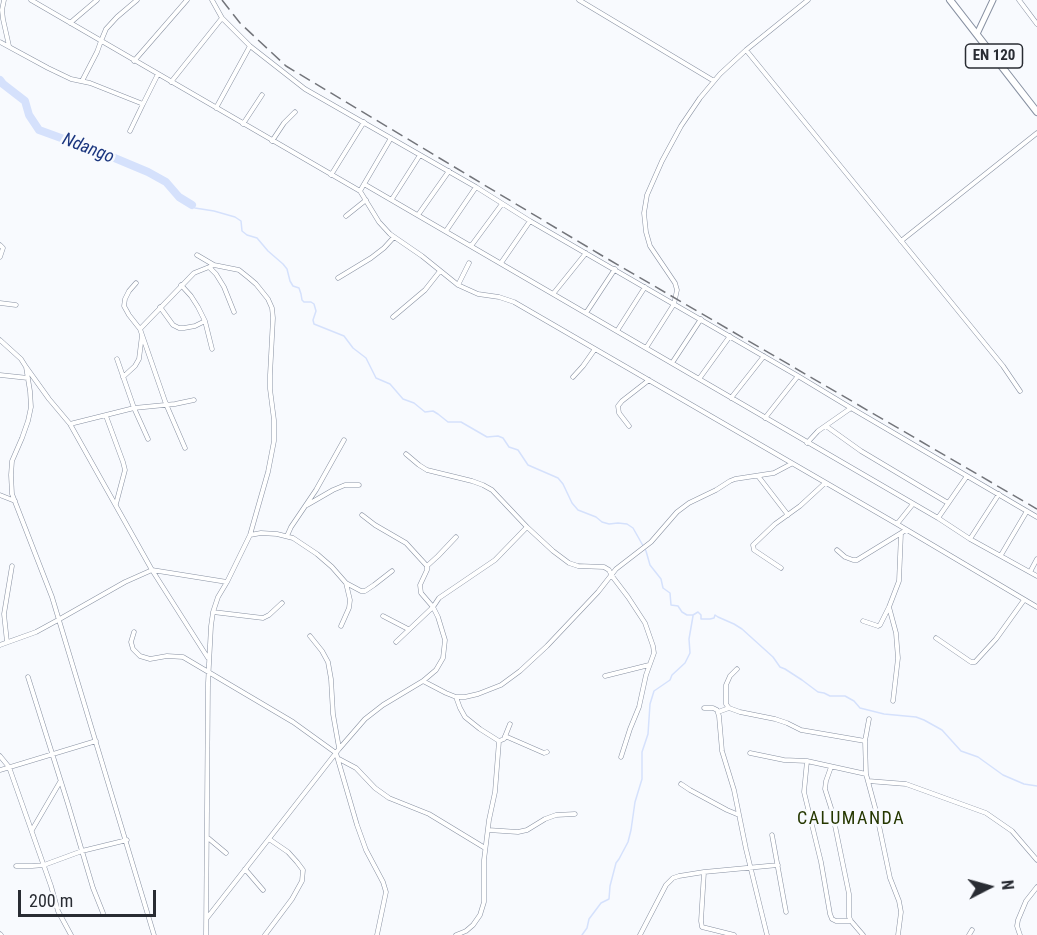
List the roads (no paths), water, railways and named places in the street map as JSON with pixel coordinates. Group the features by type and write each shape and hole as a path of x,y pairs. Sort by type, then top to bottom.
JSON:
{"main road":[{"name":"EN 120","path":"950,0 1037,112"}],"street":[{"path":"4,0 3,19 10,48"},
{"path":"31,0 360,191 379,222 394,237 458,285 478,294 514,302 1037,607"},
{"path":"70,23 97,0"},
{"path":"82,81 98,52 100,40 106,29 137,0"},
{"path":"134,61 187,0"},
{"path":"212,0 222,18 250,46 305,89 420,154 530,221 1037,517"},
{"path":"579,0 714,81"},
{"path":"799,0 802,4"},
{"path":"646,348 674,304 677,290 675,283 650,246 646,232 644,213 647,195 662,161 681,126 720,74 808,0"},
{"path":"977,34 993,0"},
{"path":"1019,0 1037,24"},
{"path":"171,82 222,18"},
{"path":"0,42 71,79 143,104"},
{"path":"216,108 250,46"},
{"path":"746,50 1003,366 1020,391"},
{"path":"130,131 158,74"},
{"path":"243,124 261,95"},
{"path":"272,141 295,112"},
{"path":"331,175 364,123"},
{"path":"901,241 1037,133"},
{"path":"360,191 391,138"},
{"path":"392,199 420,154"},
{"path":"418,215 449,171"},
{"path":"364,184 1037,576"},
{"path":"446,231 476,187"},
{"path":"345,216 366,200"},
{"path":"471,246 502,204"},
{"path":"501,263 530,221"},
{"path":"338,278 371,258 394,237"},
{"path":"0,245 3,248 0,257"},
{"path":"553,294 586,253"},
{"path":"197,255 214,265 239,270 249,278 256,284 272,308 273,318 270,382 274,441 268,472 250,535 218,597 213,612 208,658 207,935"},
{"path":"458,285 469,263"},
{"path":"140,328 194,273 214,265"},
{"path":"209,267 224,287 234,312"},
{"path":"586,313 615,269"},
{"path":"393,317 425,290 440,271"},
{"path":"136,283 129,291 124,306 140,328 166,404 185,448"},
{"path":"181,285 191,296 205,321 212,348"},
{"path":"617,331 645,287"},
{"path":"0,303 16,305"},
{"path":"160,307 173,325 179,328 195,326 205,321"},
{"path":"672,363 701,319"},
{"path":"123,377 139,359 142,334"},
{"path":"699,379 730,336"},
{"path":"0,340 21,359 48,399 70,424 152,570 208,658"},
{"path":"573,377 595,349"},
{"path":"730,398 764,356"},
{"path":"117,359 147,439"},
{"path":"26,367 31,407 28,421 12,461 10,475 12,494 44,575 127,840 154,935"},
{"path":"0,375 28,378"},
{"path":"765,418 798,376"},
{"path":"629,426 618,413 618,406 649,380"},
{"path":"70,424 134,408 194,400"},
{"path":"807,443 818,431 851,408"},
{"path":"106,416 124,470 116,505"},
{"path":"826,426 861,451 948,503"},
{"path":"287,536 307,506 344,440"},
{"path":"406,454 427,470 472,481 492,490 526,527 553,551 569,563 585,567 604,567 609,570 623,589 645,623 654,653 646,675 639,707 621,757"},
{"path":"423,681 456,697 465,697 501,685 520,671 564,629 621,564 648,545 677,512 735,478 774,473 791,464"},
{"path":"758,476 788,515"},
{"path":"938,518 967,476"},
{"path":"781,568 753,548 757,541 825,483"},
{"path":"307,506 345,485 359,485"},
{"path":"970,539 999,494"},
{"path":"0,495 15,501"},
{"path":"897,524 913,504"},
{"path":"1001,555 1027,511"},
{"path":"362,515 406,543 427,566"},
{"path":"396,642 433,607 439,598 495,560 526,527"},
{"path":"837,550 845,557 857,560 906,530"},
{"path":"863,621 878,626 889,606 899,581 901,533"},
{"path":"250,535 277,534 293,538 317,554 346,583 361,591 365,591 392,571"},
{"path":"207,918 337,751 365,719 436,670 443,658 445,640 438,617 421,593 420,585 427,566 456,537"},
{"path":"1030,572 1037,559"},
{"path":"7,642 4,614 12,566"},
{"path":"0,645 36,632 117,586 152,570 227,582"},
{"path":"341,626 350,600 346,583"},
{"path":"936,638 971,662 975,662 996,639 1024,600"},
{"path":"213,612 262,618 282,603"},
{"path":"889,606 898,658 893,701"},
{"path":"383,616 408,629"},
{"path":"134,632 131,642 133,650 140,656 183,657 293,722 337,751"},
{"path":"310,636 328,662 338,759 366,850 386,892 377,935"},
{"path":"605,676 650,665"},
{"path":"736,669 726,685 726,704 729,708 776,719 801,730 864,741"},
{"path":"28,677 93,888 103,913"},
{"path":"456,697 465,717 499,741"},
{"path":"704,708 713,708 718,712 722,751 734,790 767,935"},
{"path":"718,712 729,708"},
{"path":"869,719 864,741 866,774 890,878 901,912 898,935"},
{"path":"499,741 504,739 510,724"},
{"path":"505,736 544,753 547,752"},
{"path":"0,770 96,741"},
{"path":"456,935 473,926 484,902 485,848 495,792 499,741"},
{"path":"750,753 784,760 807,761 866,774"},
{"path":"0,756 9,767 58,911 71,935"},
{"path":"338,759 356,768 375,788 389,798 429,814 485,848"},
{"path":"807,761 803,787 821,862 830,914 836,921 851,921"},
{"path":"831,767 825,789 832,811 849,894 849,917 863,935"},
{"path":"32,830 61,781"},
{"path":"868,781 906,784 986,813 1012,831 1037,860"},
{"path":"681,784 740,815"},
{"path":"488,830 518,832 527,830 556,815 575,814"},
{"path":"772,835 786,912"},
{"path":"207,838 226,853"},
{"path":"265,935 292,899 302,881 303,870 288,852 269,838"},
{"path":"16,866 44,865 82,851 127,840"},
{"path":"640,935 666,885 673,878 704,872 778,865"},
{"path":"245,869 263,890"},
{"path":"704,872 700,921 702,927 734,935"},
{"path":"1020,935 1018,920 1026,901 1037,887"}],"waterway":[{"name":"Ndango","path":"0,80 25,101 29,115 39,130 148,172 166,182 179,197 192,205"},
{"path":"192,205 195,208 235,217 241,221 242,231 257,238 287,269 290,281 293,286 299,288 302,300 314,304 316,311 314,324 344,336 353,348 366,358 376,378 390,384 403,399 414,403 425,412 433,411 448,422 461,422 487,437 503,438 509,447 518,450 528,465 558,478 578,510 602,522 627,524 633,528 646,551 650,565 661,579 663,588 670,593 671,605 678,606 687,615 698,612 701,619 714,618 715,615 734,624 773,657 780,667 818,692 830,696 845,696 860,708 924,720 942,730 961,751 978,757 1003,775 1024,784 1037,786"},
{"path":"582,935 589,919 601,903 609,899 616,863 628,842 635,802 642,779 642,752 648,734 650,704 654,691 670,680 672,675 685,663 690,653 689,639 693,616"}],"railway":[{"path":"222,0 240,23 286,66 601,255 1037,509"}],"district":[{"name":"CALUMANDA","path":"851,819"}]}
